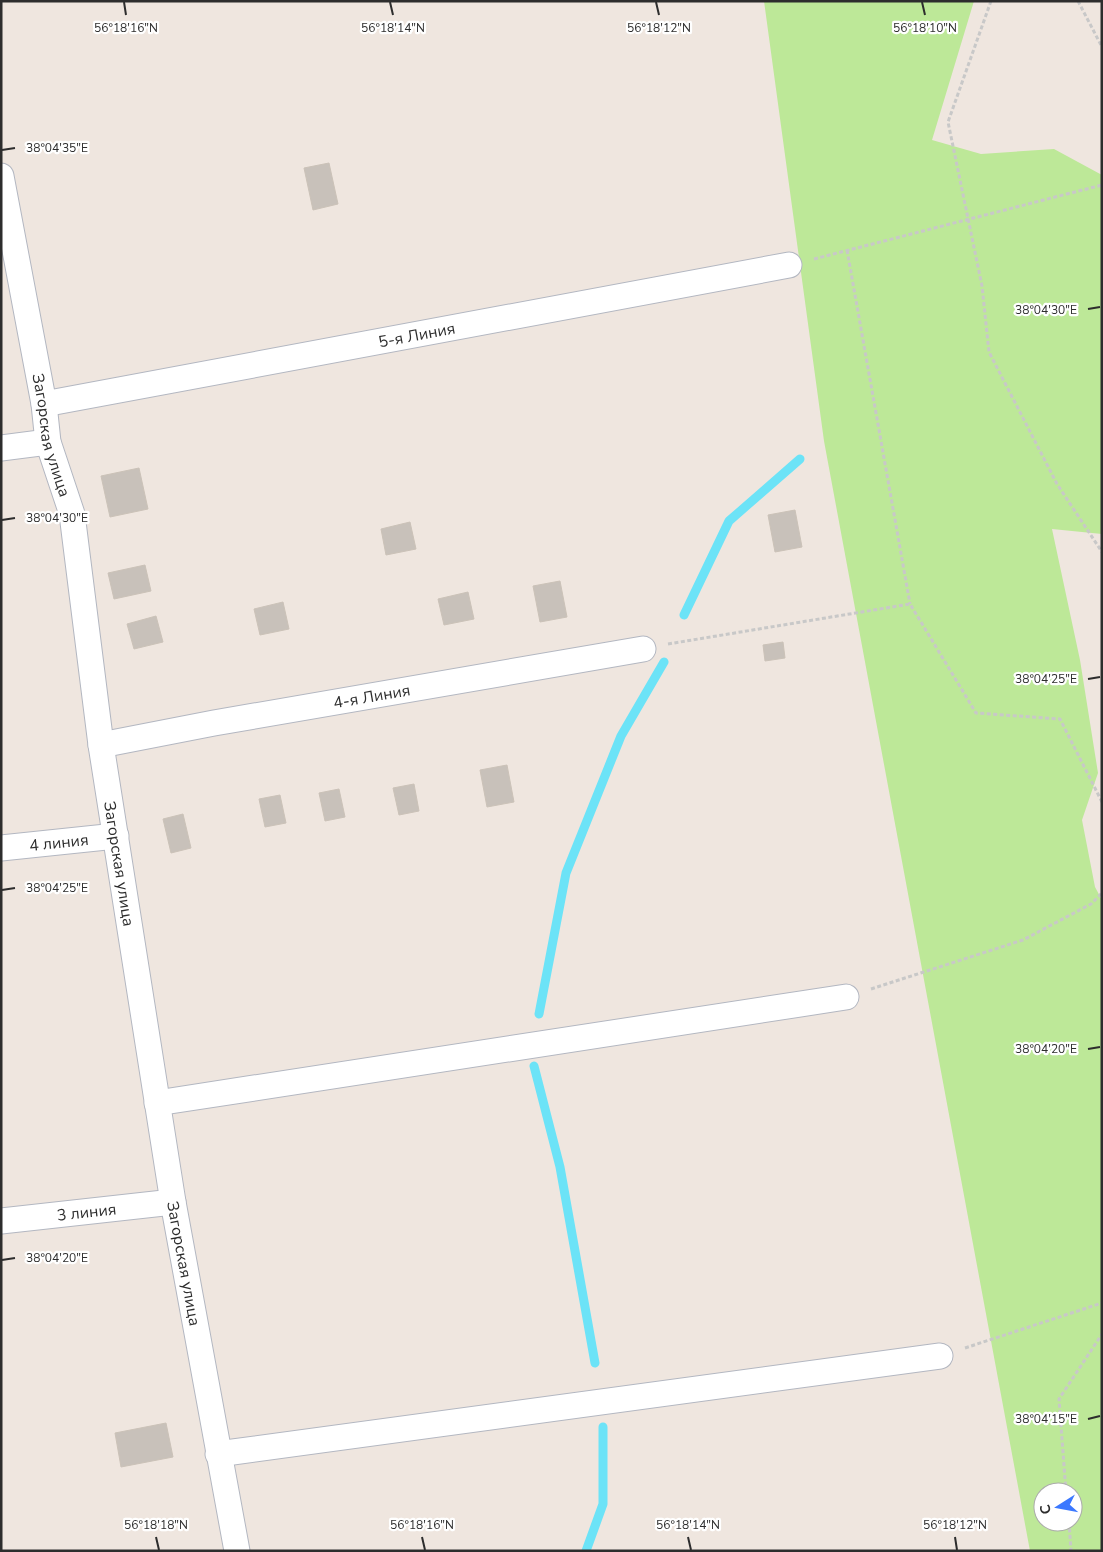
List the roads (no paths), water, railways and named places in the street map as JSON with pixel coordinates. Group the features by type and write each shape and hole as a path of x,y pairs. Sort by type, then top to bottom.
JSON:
{"street":[{"name":"Загорская улица","path":"1,176 44,404 48,442 72,514 101,745 157,1103 173,1202 237,1551"},
{"name":"5-я Линия","path":"44,404 789,265"},
{"path":"1,448 48,442"},
{"name":"4-я Линия","path":"101,745 214,723 643,649"},
{"name":"4 линия","path":"1,848 116,836"},
{"path":"157,1103 846,997"},
{"name":"3 линия","path":"1,1221 173,1202"},
{"path":"218,1454 940,1356"}],"waterway":[{"path":"684,615 729,521 800,459"},
{"path":"539,1014 566,873 621,736 664,662"},
{"path":"534,1066 560,1167 595,1363"},
{"path":"586,1551 603,1504 603,1427"}]}
